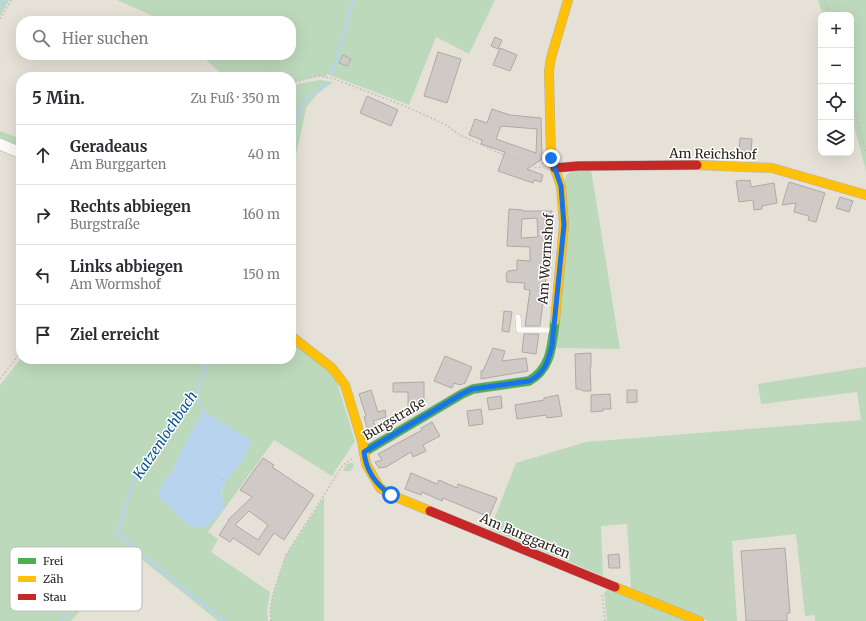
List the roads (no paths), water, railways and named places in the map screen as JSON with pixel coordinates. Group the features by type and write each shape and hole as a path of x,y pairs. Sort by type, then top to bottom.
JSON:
{"street":[{"name":"Am Wormshof","path":"550,355 554,330 564,225 561,186 551,158 549,71 551,58 568,0"},
{"path":"0,144 16,151"},
{"name":"Am Reichshof","path":"555,168 578,166 734,166 772,168 866,195"},
{"name":"Am Burggarten","path":"296,340 332,368 345,385 362,441 366,464 380,488 391,495 698,621"},
{"name":"Burgstraße","path":"364,452 472,389 529,381 536,378 542,372 550,355"}],"lane":[{"path":"518,317 519,330 554,330"}],"water":[{"path":"203,411 252,441 242,461 226,481 221,493 225,507 211,523 197,528 189,525 157,495 166,478 172,474 184,445"}],"waterway":[{"path":"0,8 4,0"},
{"name":"Katzenlochbach","path":"331,74 335,65 353,0"},
{"name":"Katzenlochbach","path":"296,121 301,105 327,82"},
{"name":"Katzenlochbach","path":"133,547 117,534 136,474 195,395 204,374 206,364"},
{"path":"195,395 203,411"},
{"name":"Katzenlochbach","path":"142,554 224,621"},
{"name":"Katzenlochbach","path":"60,621 70,611"}]}
